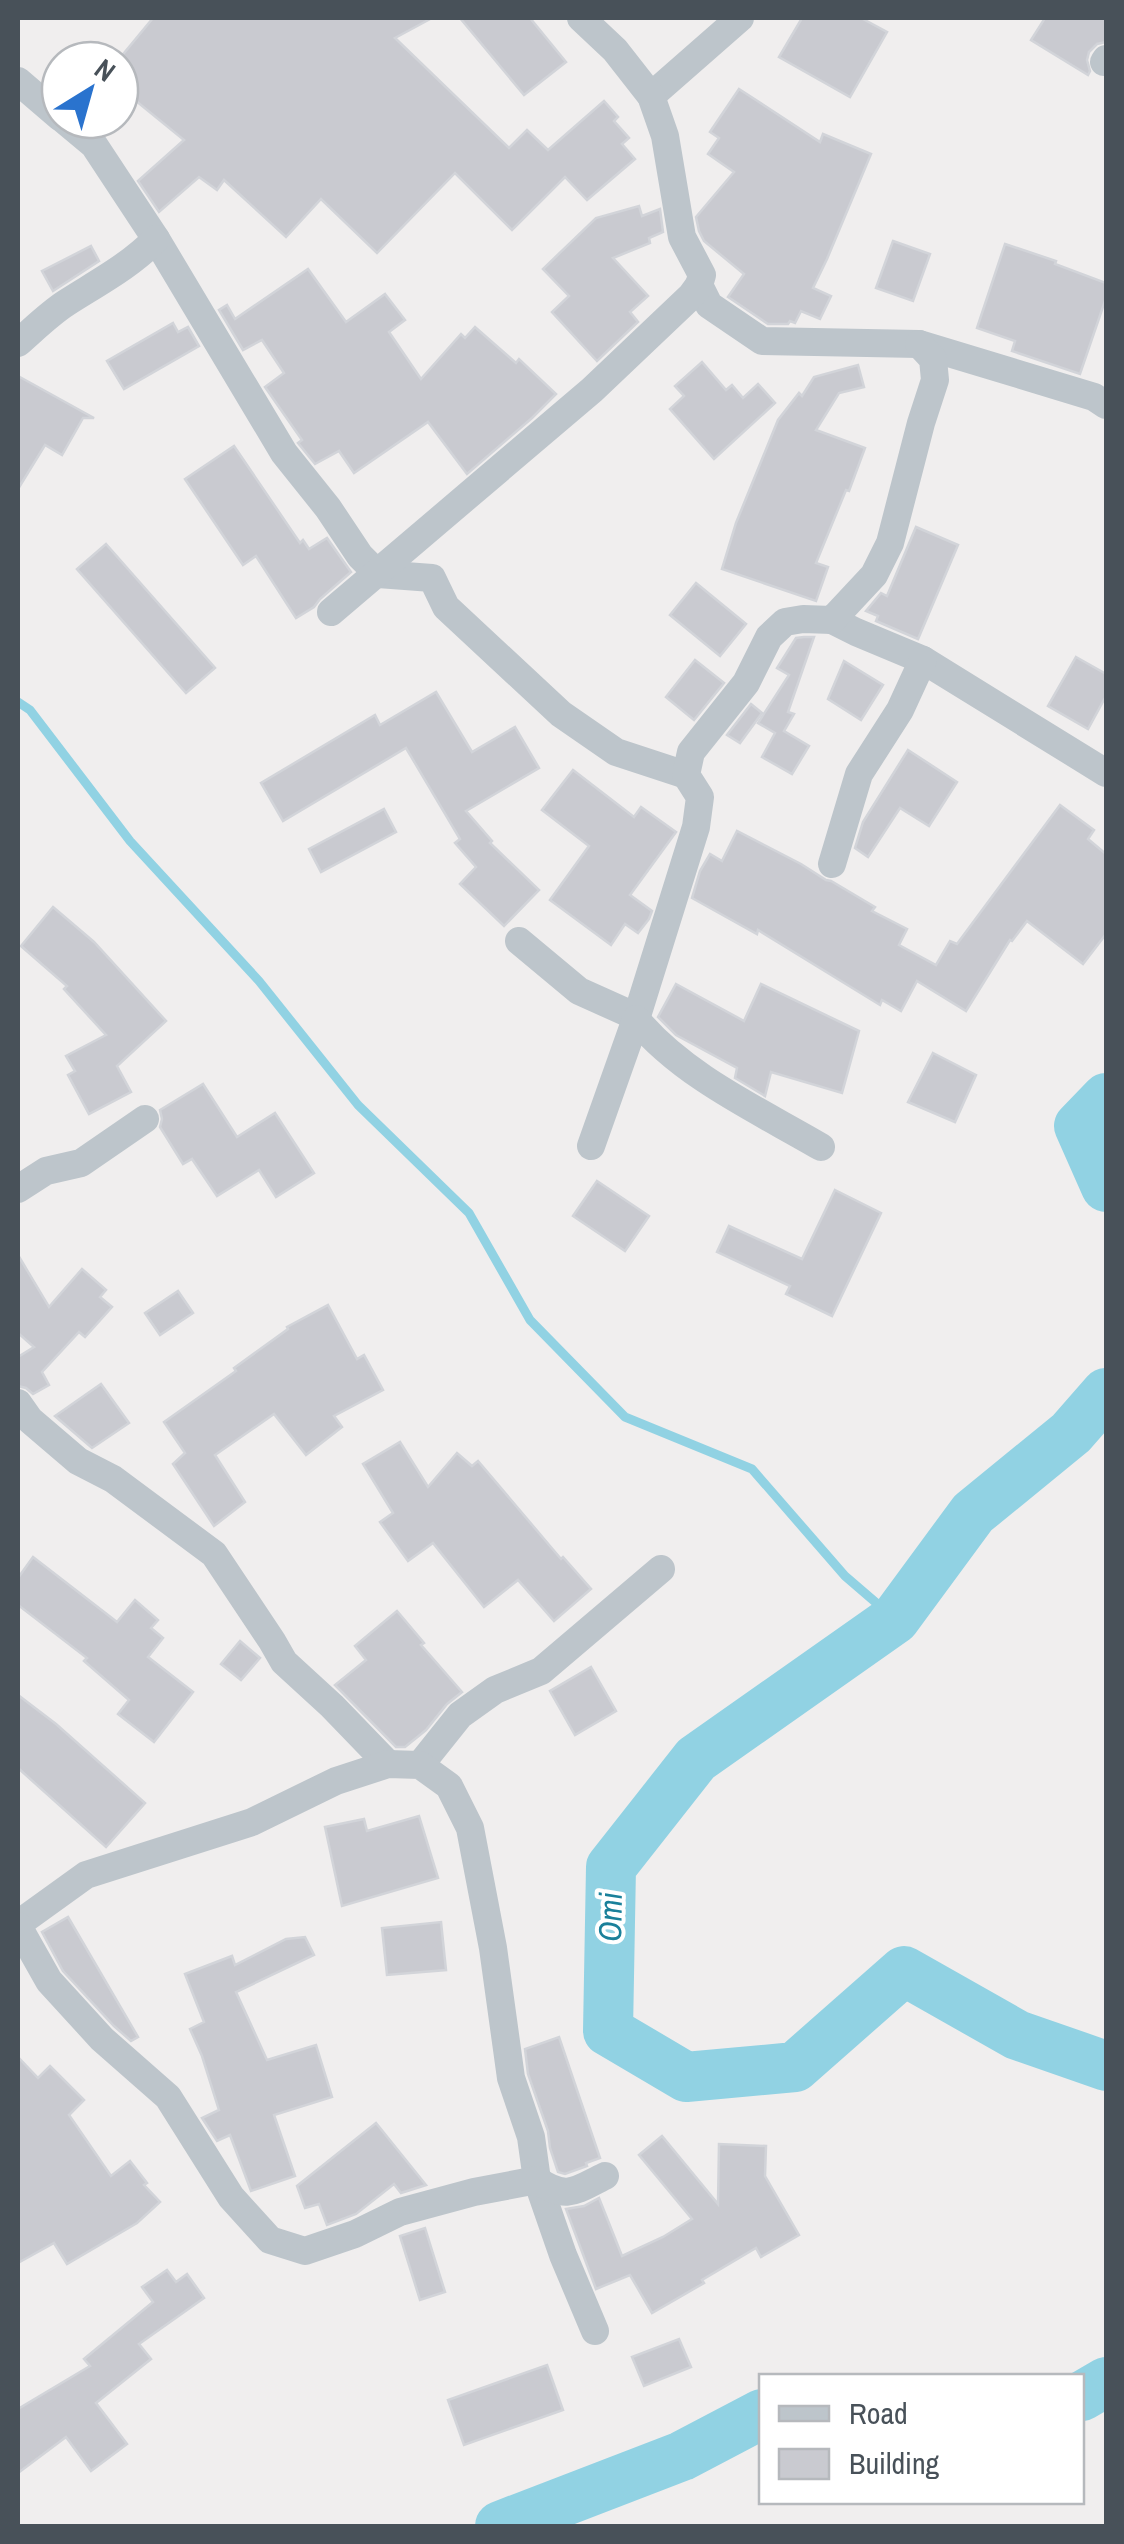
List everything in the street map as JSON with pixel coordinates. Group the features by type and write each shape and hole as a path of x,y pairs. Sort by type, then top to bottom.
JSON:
{"street":[{"path":"331,612 592,390 699,285 702,275 682,237 665,136 651,96 615,50 581,18"},
{"path":"651,96 740,18"},
{"path":"18,81 40,100"},
{"path":"87,140 156,240 284,452 360,556 378,574 432,578 446,608 561,714 616,752 686,775 700,797 696,828 591,1146"},
{"path":"18,343 63,304 100,283 156,240"},
{"path":"699,285 708,304 762,341 919,344 1106,404"},
{"path":"832,620 874,575 890,543 935,380 932,360 919,344"},
{"path":"686,775 691,752 746,683 769,636 785,622 803,619 832,620 924,660 1106,774"},
{"path":"832,864 859,774 900,710 924,660"},
{"path":"519,941 579,990 636,1019 690,1070 821,1147"},
{"path":"18,1189 46,1171 81,1163 144,1119"},
{"path":"18,1403 30,1420 78,1460 113,1479 214,1554 284,1662 388,1764"},
{"path":"420,1765 460,1715 495,1690 541,1671 661,1569"},
{"path":"596,2332 537,2180 531,2137 512,2078 470,1828 449,1786 420,1765 388,1764 336,1781 252,1822 86,1876 18,1925 49,1981 102,2039 168,2097 231,2198 270,2240 305,2251 355,2234 400,2212 474,2192 537,2180 553,2190 573,2192 605,2176"}],"building":[{"path":"153,18 432,18 395,38 509,148 527,130 548,150 604,101 618,117 614,121 629,138 622,144 635,159 587,200 565,177 512,230 455,173 377,253 321,199 286,237 224,180 217,190 199,177 159,212 138,181 184,140 140,104 140,40 135,40"},
{"path":"460,18 530,18 566,62 524,95"},
{"path":"802,18 861,18 887,32 850,97 779,57"},
{"path":"1045,18 1106,18 1106,42 1089,52 1088,75 1031,40"},
{"path":"739,89 820,142 823,134 871,154 813,288 831,296 820,319 801,311 795,323 768,324 728,297 744,274 704,241 699,231 696,217 734,172 708,154 719,138 710,132"},
{"path":"639,206 642,216 660,209 663,232 649,238 650,243 613,258 648,296 630,312 638,322 597,361 552,312 569,296 543,269 596,218"},
{"path":"893,241 930,254 913,301 876,288"},
{"path":"1005,244 1106,283 1106,298 1080,374 1012,351 1015,341 977,328"},
{"path":"91,246 99,261 53,291 42,271"},
{"path":"308,269 346,322 385,294 405,320 389,332 421,379 461,334 465,338 475,327 516,363 519,359 556,394 467,474 428,422 354,473 339,451 315,464 265,387 284,373 262,340 243,350 219,310 227,305 235,319"},
{"path":"173,323 178,332 188,327 199,346 124,389 107,361"},
{"path":"702,362 726,390 732,385 743,398 758,384 775,403 714,459 670,409 684,396 675,386"},
{"path":"858,365 864,387 839,393 816,430 865,448 816,563 828,567 816,601 722,569 736,523 778,420 814,377"},
{"path":"18,376 94,418 83,418 62,455 45,445 18,489"},
{"path":"234,446 300,543 303,540 309,549 327,538 351,572 314,607 296,618 256,556 243,565 185,479"},
{"path":"916,527 958,545 918,639 876,621 878,616 866,611 881,593 887,596"},
{"path":"106,544 215,668 186,693 77,569"},
{"path":"696,583 746,624 720,656 670,615"},
{"path":"814,637 788,712 794,714 784,731 809,746 792,774 762,757 775,733 758,723 789,675 777,668 796,638"},
{"path":"1076,657 1106,674 1106,696 1088,729 1048,706"},
{"path":"695,660 724,683 694,720 666,697"},
{"path":"844,661 883,685 861,720 828,699"},
{"path":"436,692 472,752 515,727 539,768 466,811 490,843 539,890 504,926 460,884 476,867 455,843 460,839 406,748 283,821 261,783 375,715 380,725"},
{"path":"751,704 762,713 740,743 727,735"},
{"path":"908,750 957,782 929,826 900,808 868,857 855,848 863,822"},
{"path":"573,770 634,817 641,807 676,832 630,895 652,911 649,919 638,933 625,924 611,945 550,900 589,846 542,810"},
{"path":"1060,805 1094,830 1088,839 1106,854 1106,934 1083,964 1027,921 1010,940 966,1011 917,981 901,1011 882,1000 880,1005 758,930 757,934 692,898 710,854 722,861 737,831 875,907 872,911 907,929 899,945 936,965 950,941 957,944"},
{"path":"384,809 396,832 321,872 309,849"},
{"path":"53,907 94,942 166,1021 117,1066 131,1092 89,1114 68,1075 75,1071 66,1056 106,1035 64,989 67,986 21,946"},
{"path":"676,984 744,1021 761,984 859,1031 842,1093 771,1072 765,1096 735,1078 737,1068 676,1035 658,1017"},
{"path":"933,1053 976,1075 955,1122 908,1102"},
{"path":"203,1084 237,1137 275,1113 314,1173 276,1197 259,1170 217,1196 192,1159 183,1164 160,1127 160,1110"},
{"path":"597,1181 649,1216 625,1251 573,1216"},
{"path":"835,1190 881,1213 832,1316 786,1294 790,1286 717,1252 729,1226 802,1259"},
{"path":"18,1255 49,1307 82,1269 106,1290 100,1297 112,1307 85,1337 79,1332 42,1372 49,1385 33,1394 18,1386 18,1357 34,1347 18,1333"},
{"path":"178,1291 193,1313 160,1335 145,1313"},
{"path":"328,1305 357,1359 364,1355 383,1390 334,1416 342,1427 306,1455 274,1414 215,1455 245,1502 214,1526 173,1464 185,1453 164,1422 236,1371 234,1368 287,1327"},
{"path":"101,1384 129,1423 92,1448 55,1416"},
{"path":"400,1442 428,1487 457,1453 472,1466 478,1461 591,1589 554,1621 518,1580 484,1607 433,1543 408,1561 380,1522 393,1513 363,1464"},
{"path":"33,1557 117,1622 135,1600 158,1620 151,1628 163,1638 148,1657 193,1692 154,1742 118,1714 129,1700 84,1661 87,1658 18,1605 18,1578"},
{"path":"397,1611 462,1692 405,1747 396,1747 335,1685 366,1660 355,1646"},
{"path":"240,1641 260,1658 241,1680 221,1664"},
{"path":"591,1667 616,1711 575,1735 550,1691"},
{"path":"18,1695 145,1803 106,1847 18,1768"},
{"path":"419,1816 438,1878 342,1906 325,1827 364,1819 367,1831"},
{"path":"68,1917 138,2037 131,2041 63,1971 42,1932"},
{"path":"441,1922 446,1970 387,1975 382,1928"},
{"path":"305,1937 314,1955 236,1992 267,2060 316,2045 332,2097 274,2115 295,2176 251,2191 230,2135 217,2141 202,2118 219,2110 190,2029 204,2022 185,1974 232,1956 235,1965 286,1939"},
{"path":"559,2037 600,2158 565,2174 558,2172 550,2148 528,2074 525,2049"},
{"path":"18,2057 38,2078 50,2066 84,2100 69,2115 111,2176 130,2161 160,2202 137,2223 67,2264 54,2243 18,2263"},
{"path":"376,2123 426,2185 401,2193 394,2184 356,2214 327,2225 319,2204 305,2208 297,2186"},
{"path":"662,2136 718,2204 719,2144 766,2146 765,2176 799,2235 761,2257 756,2248 652,2313 630,2275 596,2289 566,2209 599,2198 622,2256 692,2219 639,2155"},
{"path":"425,2228 445,2292 420,2300 400,2236"},
{"path":"167,2270 176,2282 187,2274 204,2298 139,2344 151,2359 96,2403 127,2444 91,2471 66,2437 18,2473 18,2409 90,2366 84,2359 153,2302 142,2287"},
{"path":"679,2339 691,2367 644,2386 632,2357"},
{"path":"547,2365 563,2410 464,2445 448,2400"}],"waterway":[{"path":"18,702 30,710 130,841 259,981 358,1105 469,1213 530,1320 625,1417 752,1469 845,1576 895,1619"},
{"name":"Omi","path":"1106,1098 1079,1126 1106,1187"},
{"name":"Omi","path":"1106,1393 1071,1433 973,1513 895,1619 696,1759 611,1867 608,2031 686,2077 795,2067 904,1971 1017,2035 1106,2066"},
{"name":"Omi","path":"1084,2395 1106,2382"},
{"name":"Omi","path":"500,2526 682,2456 759,2416"}]}
